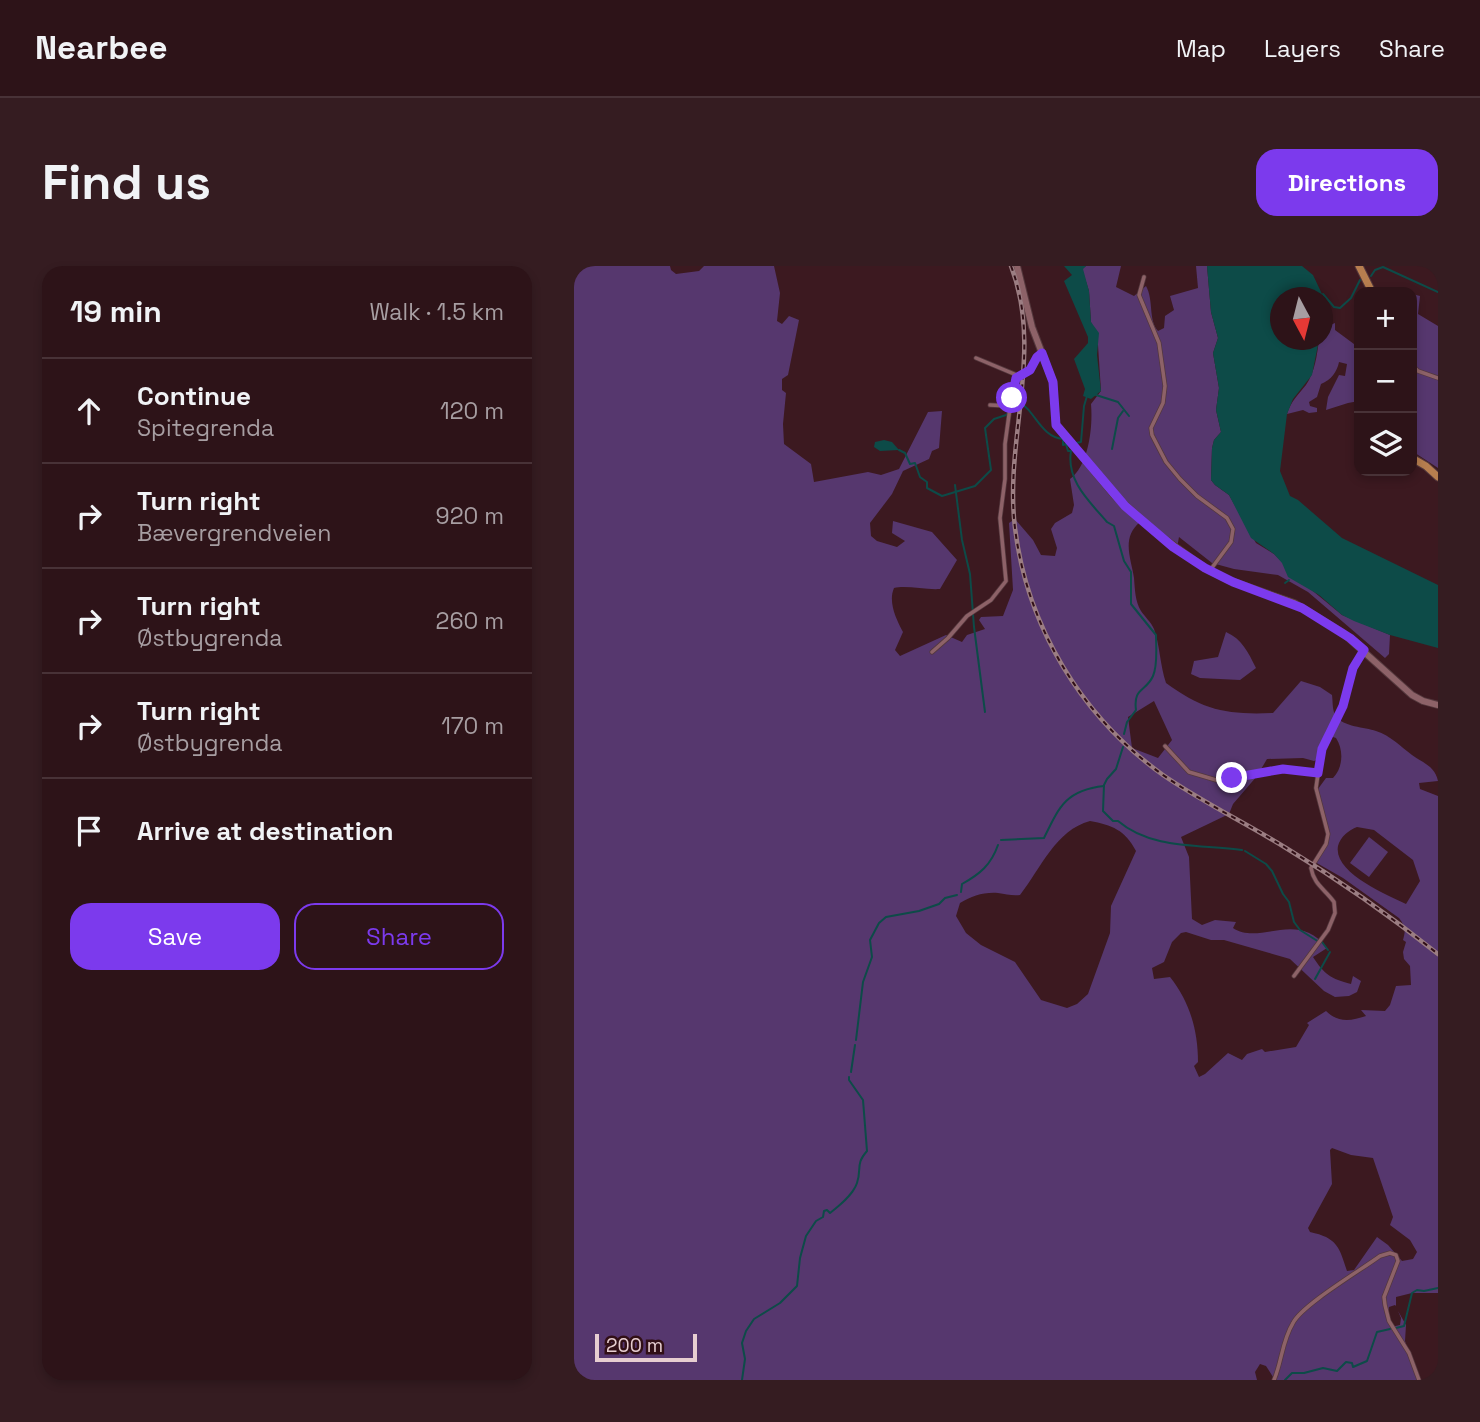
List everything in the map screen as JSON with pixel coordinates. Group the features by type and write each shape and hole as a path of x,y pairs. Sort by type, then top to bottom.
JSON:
{"main road":[{"path":"1017,266 1032,327 1053,382 1054,417 1061,432 1125,506 1166,541 1210,571 1302,608 1350,638 1412,695 1438,705"},
{"path":"1359,266 1369,287"},
{"path":"1417,461 1438,477"}],"street":[{"path":"1144,277 1139,295 1159,343 1165,386 1163,403 1152,424 1152,435 1166,462 1180,479 1197,496 1227,518 1233,529 1231,542 1210,571"},
{"path":"932,652 967,616 991,600 1006,581 1000,518 1005,486 1005,444 1010,406 1014,383 1019,376 1030,370 1042,353"},
{"path":"976,358 1019,376"},
{"path":"1417,370 1438,377"},
{"path":"990,405 1010,406"},
{"path":"1294,976 1322,941 1336,909 1332,898 1315,881 1311,869 1328,834 1317,794 1318,773 1322,749 1343,706 1353,668 1364,650"},
{"path":"1165,746 1187,770 1216,780 1283,769 1318,773"},
{"path":"1275,1380 1282,1346 1296,1317 1380,1256 1390,1253 1396,1255 1398,1261 1384,1297 1388,1321 1409,1353 1419,1380"}],"shaded area":[{"path":"574,266 670,266 676,274 699,271 704,266 774,266 780,293 777,321 782,324 789,316 799,320 788,375 782,379 782,390 786,393 784,444 811,464 814,482 868,472 881,475 899,469 928,412 942,411 939,448 932,451 929,459 903,471 892,494 870,523 871,536 877,541 897,547 905,541 892,533 893,521 932,532 957,560 940,589 894,588 892,605 903,632 895,650 900,656 946,635 962,642 967,635 985,629 979,620 981,617 1003,616 1013,590 1009,523 1015,519 1033,540 1041,555 1055,556 1057,548 1051,529 1055,523 1072,513 1074,505 1070,479 1086,455 1091,404 1101,391 1098,345 1091,322 1089,291 1082,269 1086,266 1121,266 1116,287 1134,296 1146,286 1153,321 1158,331 1164,328 1165,316 1174,310 1170,296 1198,288 1196,266 1207,266 1211,312 1218,338 1213,353 1219,388 1216,410 1221,432 1214,440 1212,448 1211,480 1229,495 1256,543 1274,554 1342,615 1390,635 1389,654 1385,658 1308,592 1278,575 1212,563 1179,537 1177,548 1140,522 1134,528 1129,541 1136,595 1141,611 1154,629 1166,683 1204,705 1242,713 1273,713 1301,681 1320,687 1332,695 1334,712 1339,720 1386,736 1428,765 1438,781 1419,783 1420,789 1438,796 1438,1293 1412,1293 1396,1297 1396,1306 1389,1307 1388,1317 1391,1327 1400,1325 1398,1311 1406,1325 1405,1341 1418,1380 1275,1380 1266,1366 1260,1364 1255,1372 1257,1380 574,1380","holes":["1154,701 1172,740 1158,758 1132,748 1128,717","1330,736 1336,738 1341,753 1339,769 1333,778 1326,778 1318,789 1320,811 1327,827 1327,840 1315,862 1343,878 1403,923 1403,940 1406,942 1403,952 1404,959 1410,966 1411,985 1396,986 1390,1005 1385,1011 1361,1010 1366,1016 1345,1020 1335,1018 1326,1011 1307,1023 1309,1025 1296,1047 1265,1052 1262,1049 1247,1054 1242,1060 1228,1053 1199,1077 1194,1066 1198,1062 1196,1039 1188,1007 1170,977 1154,979 1152,968 1164,962 1172,942 1181,933 1224,940 1290,959 1324,991 1335,997 1349,996 1357,992 1361,981 1353,976 1351,984 1344,982 1333,978 1321,968 1313,957 1327,948 1303,931 1291,929 1244,932 1233,928 1236,922 1215,920 1202,925 1192,919 1189,857 1181,837 1229,814 1233,804 1257,776 1267,759 1303,758 1314,761 1321,758","1090,821 1105,824 1122,833 1136,851 1111,906 1110,933 1088,994 1077,1004 1067,1008 1041,1000 1015,962 981,945 966,933 956,916 960,903 978,895 1020,895 1050,851 1068,833","1357,827 1374,830 1413,860 1420,881 1406,904 1363,882 1344,865 1338,846 1348,832","1332,1148 1351,1155 1373,1158 1393,1217 1390,1225 1410,1240 1417,1252 1413,1259 1402,1261 1377,1237 1354,1270 1347,1271 1336,1244 1326,1237 1310,1232 1308,1228 1332,1184"]},
{"path":"1417,295 1420,296 1418,314 1438,326 1438,468 1417,454"},
{"path":"1335,323 1335,330 1354,344 1354,402 1326,410 1328,397 1339,375 1345,376 1347,364 1339,362 1333,375 1321,384 1317,397 1309,402 1310,406 1317,408 1317,412 1309,413 1303,410 1287,414 1312,375 1317,350 1333,350"},
{"path":"1226,632 1240,642 1256,668 1240,680 1200,678 1191,674 1194,661 1218,657"},
{"path":"1369,837 1388,852 1369,877 1350,863"}],"water":[{"path":"1064,266 1086,266 1083,269 1089,291 1091,322 1099,333 1097,355 1101,391 1091,399 1083,396 1085,389 1074,359 1088,343 1088,337 1064,281 1072,275"},
{"path":"1207,266 1302,266 1313,275 1319,287 1270,287 1270,350 1317,350 1312,375 1293,399 1287,414 1280,471 1290,496 1342,538 1438,585 1438,648 1390,635 1354,621 1342,615 1319,595 1288,577 1282,563 1274,554 1251,538 1229,495 1211,480 1212,448 1214,440 1221,432 1216,410 1219,388 1213,353 1218,338 1211,312"},
{"path":"875,442 892,442 899,450 880,451 874,447"}],"waterway":[{"path":"1371,276 1375,270 1383,267 1438,292"},
{"path":"1333,306 1340,308 1351,298 1360,280"},
{"path":"1096,395 1118,402 1129,416"},
{"path":"1076,443 1081,442 1087,396"},
{"path":"899,450 905,453 910,464 915,463 920,477 927,482 927,488 942,496 975,486 991,470 985,428 994,419 1006,415 1017,401 1029,410 1049,433 1063,439 1063,445 1066,444 1068,451 1071,451 1072,472 1081,490 1107,522 1114,526 1124,561 1131,572 1131,604 1156,635 1155,672 1138,693 1136,710 1127,722 1124,734"},
{"path":"1112,449 1118,418 1123,411"},
{"path":"955,485 962,540 970,574 985,712"},
{"path":"1285,583 1289,580"},
{"path":"1123,747 1116,769 1104,785 1103,811 1113,821 1161,841 1242,850"},
{"path":"1001,840 1044,838 1065,802 1081,791 1104,786"},
{"path":"961,892 962,884 984,868 998,845"},
{"path":"1245,851 1272,871 1289,902 1294,922 1300,930 1319,942"},
{"path":"856,1040 863,982 872,957 870,940 879,923 886,917 919,911 957,895"},
{"path":"1322,942 1328,950"},
{"path":"1315,979 1330,952"},
{"path":"851,1072 855,1045"},
{"path":"742,1380 745,1359 742,1343 746,1331 754,1319 780,1303 797,1286 806,1236 816,1221 823,1217 824,1211 830,1213 849,1196 857,1183 860,1163 867,1151 863,1100 849,1077"},
{"path":"1396,1328 1404,1326 1412,1293 1438,1288"},
{"path":"1285,1380 1292,1373 1323,1368 1337,1371 1346,1362 1352,1363 1353,1367 1367,1361 1377,1332 1390,1329"}],"railway":[{"path":"1011,266 1020,298 1024,331 1024,363 1014,462 1015,528 1021,565 1032,600 1063,667 1107,726 1163,775 1325,873 1438,954"}],"route":[{"path":"1012,398 1016,378 1030,370 1042,353 1053,382 1056,425 1125,506 1173,547 1205,568 1233,582 1302,608 1364,650 1353,668 1343,706 1328,732 1318,773 1283,769 1232,778"}]}
